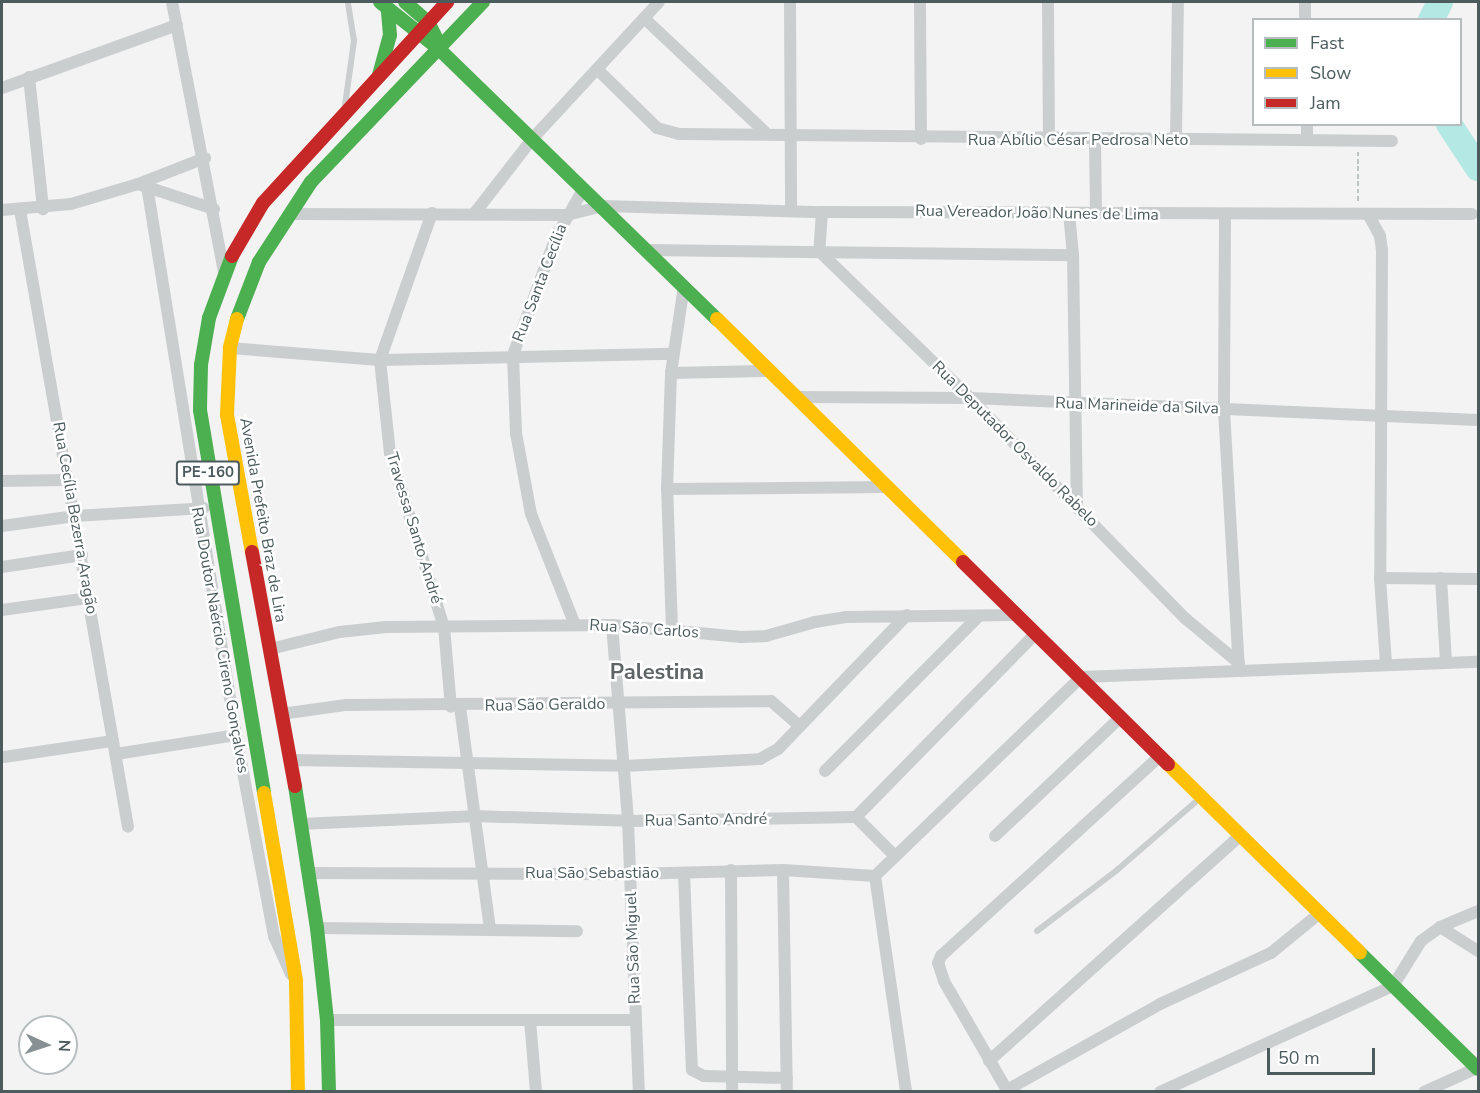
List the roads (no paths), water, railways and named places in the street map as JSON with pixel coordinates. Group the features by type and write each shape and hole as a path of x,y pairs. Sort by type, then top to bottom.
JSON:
{"main road":[{"path":"405,2 428,22 439,49"},
{"name":"PE-160","path":"298,1092 300,1023 296,981 214,508 200,410 201,365 209,318 224,274 241,236 263,203 447,2"},
{"name":"Avenida Prefeito Braz de Lira","path":"327,1020 317,928 291,760 227,415 230,348 239,309 259,262 311,182 483,2"},
{"path":"384,6 418,36 439,49 533,138 1478,1069"},
{"path":"378,79 388,47 384,6"},
{"name":"PE-160","path":"327,1020 329,1092"}],"street":[{"path":"172,2 205,158 224,274"},
{"path":"474,214 533,138 659,2"},
{"path":"790,2 791,211"},
{"path":"920,2 921,139"},
{"path":"1048,2 1049,141"},
{"path":"1176,140 1178,2"},
{"path":"1305,2 1305,18"},
{"path":"644,18 765,132"},
{"path":"2,88 177,25"},
{"name":"Rua Abílio César Pedrosa Neto","path":"597,69 646,118 668,133 765,132 789,135 1049,141 1392,141"},
{"path":"29,77 43,209"},
{"path":"1307,126 1307,140"},
{"path":"1095,140 1096,213"},
{"path":"2,210 43,209 143,185 205,158"},
{"path":"143,185 214,209"},
{"name":"Rua Doutor Naércio Cireno Gonçalves","path":"143,185 196,509 274,936 283,962 296,981"},
{"name":"Rua Santa Cecília","path":"574,625 531,514 516,432 513,355 567,214 584,188"},
{"name":"Rua Vereador João Nunes de Lima","path":"289,213 567,214 602,206 822,212 1472,214"},
{"name":"Rua Cecília Bezerra Aragão","path":"20,210 128,827"},
{"path":"819,251 822,212"},
{"name":"Travessa Santo André","path":"432,213 380,360 390,453 444,627 490,930"},
{"path":"1069,213 1073,255 1077,506"},
{"path":"1363,213 1380,236 1382,250 1380,578 1386,664"},
{"path":"1225,215 1224,410 1239,667"},
{"path":"646,250 1073,255"},
{"name":"Rua Deputador Osvaldo Rabelo","path":"819,251 970,398 1186,619 1239,667"},
{"path":"672,629 667,489 671,373 684,286"},
{"path":"230,348 380,360 513,355 673,354"},
{"path":"671,373 769,371"},
{"name":"Rua Marineide da Silva","path":"796,397 970,398 1381,418 1479,420"},
{"path":"2,479 69,480"},
{"path":"667,489 887,487"},
{"path":"2,526 75,516 214,508"},
{"path":"2,567 82,555"},
{"path":"1380,578 1479,579"},
{"path":"1440,578 1446,663"},
{"path":"2,610 89,598"},
{"path":"291,760 465,760 624,766 760,759 778,749 908,615"},
{"name":"Rua São Carlos","path":"270,649 364,628 612,625 766,636 829,619 908,615 978,617 1017,615"},
{"path":"825,771 978,617"},
{"name":"Rua São Miguel","path":"612,625 616,704 628,822 639,1092"},
{"path":"895,856 856,817 1036,633"},
{"path":"906,1092 875,876 1080,678 1239,667 1479,662"},
{"name":"Rua São Geraldo","path":"281,714 346,705 455,707 771,701 801,726"},
{"path":"995,836 1121,717"},
{"path":"4,757 236,735"},
{"path":"1160,756 947,949 938,963 944,981 1007,1091 1160,1004 1271,953 1320,914"},
{"name":"Rua Santo André","path":"300,824 473,816 628,822 856,817"},
{"path":"989,1061 1241,835"},
{"path":"731,870 732,1092"},
{"path":"783,870 787,1092"},
{"name":"Rua São Sebastião","path":"308,873 631,874 783,870 875,876"},
{"path":"684,873 690,1057 695,1074 787,1078"},
{"path":"1160,1092 1394,986 1421,941 1440,927 1479,911"},
{"path":"1440,927 1479,951"},
{"path":"317,928 578,931"},
{"path":"327,1020 636,1020"},
{"path":"530,1020 536,1092"},
{"path":"1424,1092 1478,1069"}],"lane":[{"path":"342,117 353,60 348,2"},
{"path":"1037,931 1117,870 1202,797"}],"waterway":[{"path":"1432,18 1440,2"},
{"path":"1450,126 1478,168"}],"district":[{"name":"Palestina","path":"657,673"}]}
